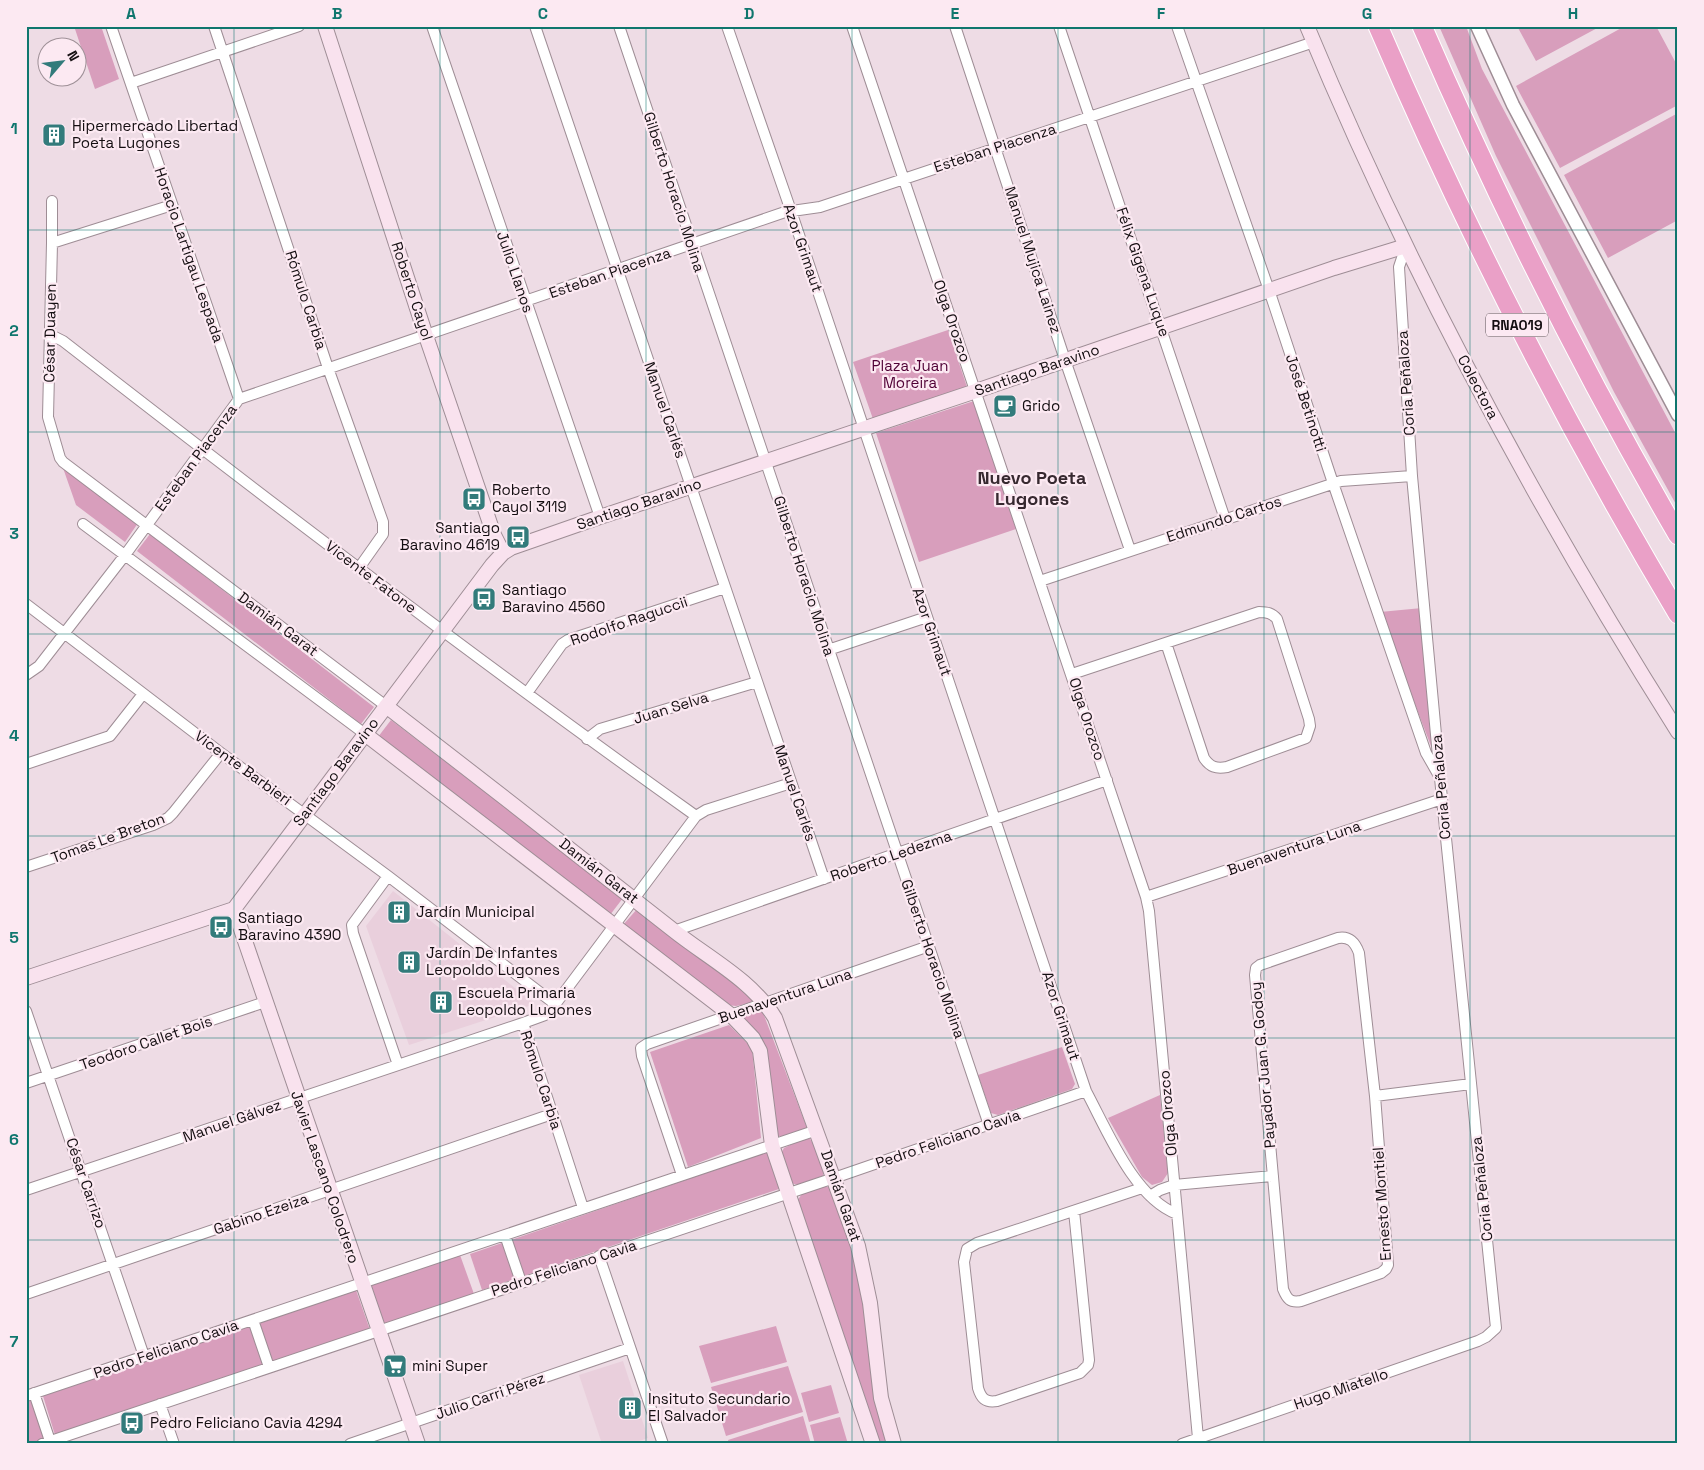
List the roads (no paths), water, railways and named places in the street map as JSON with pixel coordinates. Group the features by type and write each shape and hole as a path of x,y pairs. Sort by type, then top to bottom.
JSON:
{"highway":[{"name":"RNA019","path":"1378,26 1435,155 1514,319 1586,455 1678,614"},
{"name":"RNA019","path":"1422,26 1500,201 1551,303 1595,388 1678,535"}],"main road":[{"name":"Roberto Cayol","path":"325,26 426,336 494,535 503,553"},
{"name":"Colectora","path":"1307,26 1406,246 1457,348 1546,512 1626,649 1678,732"},
{"name":"Santiago Baravino","path":"234,909 442,631 503,553 519,545 600,516 976,391 1269,290 1406,246"},
{"name":"Damián Garat","path":"386,706 674,931 752,988 766,1003 775,1018 817,1130 862,1260 870,1304 881,1398 894,1444"},
{"path":"365,734 732,1015 753,1038 760,1051 772,1144 873,1444"},
{"path":"26,978 234,909"},
{"name":"Javier Lascano Colodrero","path":"234,909 418,1444"}],"street":[{"name":"Horacio Lartigau Lespada","path":"111,26 239,399"},
{"name":"Rómulo Carbia","path":"214,26 328,368 384,522 384,534 359,568"},
{"path":"131,83 299,26"},
{"name":"Julio Llanos","path":"432,26 525,302 600,516"},
{"name":"Manuel Carlés","path":"535,26 824,879"},
{"name":"Gilberto Horacio Molina","path":"619,26 989,1125"},
{"name":"Azor Grimaut","path":"727,26 791,211 1086,1091 1116,1148 1142,1188 1166,1210 1177,1214"},
{"name":"Olga Orozco","path":"852,26 902,179 976,391 1146,897 1149,911 1198,1438"},
{"name":"Manuel Mujica Lainez","path":"955,26 1130,550"},
{"name":"Félix Gigena Luque","path":"1059,26 1162,327 1225,519"},
{"name":"José Betinotti","path":"1178,26 1426,753 1440,778"},
{"path":"1477,26 1513,105 1678,415"},
{"name":"Esteban Piacenza","path":"26,675 39,666 125,555 239,399 691,244 791,211 820,207 1314,42"},
{"name":"César Duayen","path":"52,201 48,417 63,462"},
{"path":"52,243 172,205"},
{"name":"Coria Peñaloza","path":"1406,246 1399,267 1412,476 1440,778 1496,1328"},
{"name":"Vicente Fatone","path":"49,334 63,341 202,450 442,631 587,739 696,816"},
{"name":"Damián Garat","path":"63,462 386,706"},
{"name":"Edmundo Cartos","path":"1040,581 1333,484 1349,480 1412,476"},
{"path":"83,524 365,734"},
{"name":"Rodolfo Raguccii","path":"527,693 562,644 568,640 725,588"},
{"name":"Vicente Barbieri","path":"26,604 221,753 305,813 555,1004"},
{"path":"1072,674 1259,612 1272,614 1277,619 1309,719 1310,726 1306,738 1227,767 1214,768 1208,764 1204,758 1166,643"},
{"path":"828,650 927,617"},
{"name":"Juan Selva","path":"587,739 600,729 757,682"},
{"path":"26,764 110,736 143,694"},
{"name":"Tomas Le Breton","path":"26,867 153,825 168,818 221,753"},
{"name":"Roberto Ledezma","path":"674,931 1107,780"},
{"name":"Rómulo Carbia","path":"583,1208 523,1023 545,1015 555,1004 696,816 706,810 791,783"},
{"name":"Buenaventura Luna","path":"1146,897 1442,798"},
{"path":"388,876 352,924 353,933 398,1066"},
{"name":"Payador Juan G. Godoy","path":"1273,1176 1255,975 1256,968 1338,938 1343,937 1352,941 1359,953 1375,1096"},
{"name":"Buenaventura Luna","path":"682,1175 642,1056 642,1048 647,1044 929,946"},
{"name":"Teodoro Callet Bois","path":"26,1084 265,1002"},
{"name":"César Carrizo","path":"26,1011 50,1076 144,1356"},
{"name":"Manuel Gálvez","path":"26,1190 523,1023"},
{"path":"1375,1096 1471,1084"},
{"name":"Pedro Feliciano Cavia","path":"46,1442 834,1178 1086,1091"},
{"name":"Ernesto Montiel","path":"1273,1176 1283,1289 1286,1298 1290,1301 1301,1302 1380,1273 1386,1269 1389,1261 1375,1096"},
{"name":"Gabino Ezeiza","path":"26,1294 552,1114"},
{"name":"Pedro Feliciano Cavia","path":"30,1395 817,1130"},
{"path":"1150,1196 1174,1185 1273,1176"},
{"path":"1074,1211 1089,1360 1088,1366 1080,1373 996,1401 986,1401 982,1398 978,1388 964,1262 964,1255 967,1249 977,1243 1142,1188"},
{"path":"505,1234 521,1282"},
{"path":"599,1256 660,1443"},
{"path":"253,1320 269,1367"},
{"name":"Hugo Miatello","path":"1182,1444 1478,1342 1496,1328"},
{"name":"Julio Carri Pérez","path":"350,1444 630,1348"},
{"path":"30,1395 46,1442"},
{"path":"160,1404 174,1444"}],"place":[{"name":"Hipermercado Libertad Poeta Lugones","path":"54,135"},
{"name":"Grido","path":"1005,406"},
{"name":"Roberto Cayol 3119","path":"474,499"},
{"name":"Santiago Baravino 4619","path":"518,537"},
{"name":"Santiago Baravino 4560","path":"484,599"},
{"name":"Jardín Municipal","path":"399,912"},
{"name":"Santiago Baravino 4390","path":"221,927"},
{"name":"Jardín De Infantes Leopoldo Lugones","path":"409,962"},
{"name":"Escuela Primaria Leopoldo Lugones","path":"441,1002"},
{"name":"mini Super","path":"395,1366"},
{"name":"Insituto Secundario El Salvador","path":"630,1408"},
{"name":"Pedro Feliciano Cavia 4294","path":"132,1423"}],"district":[{"name":"Nuevo Poeta Lugones","path":"1032,488"}],"park label":[{"name":"Plaza Juan Moreira","path":"910,374"}]}
